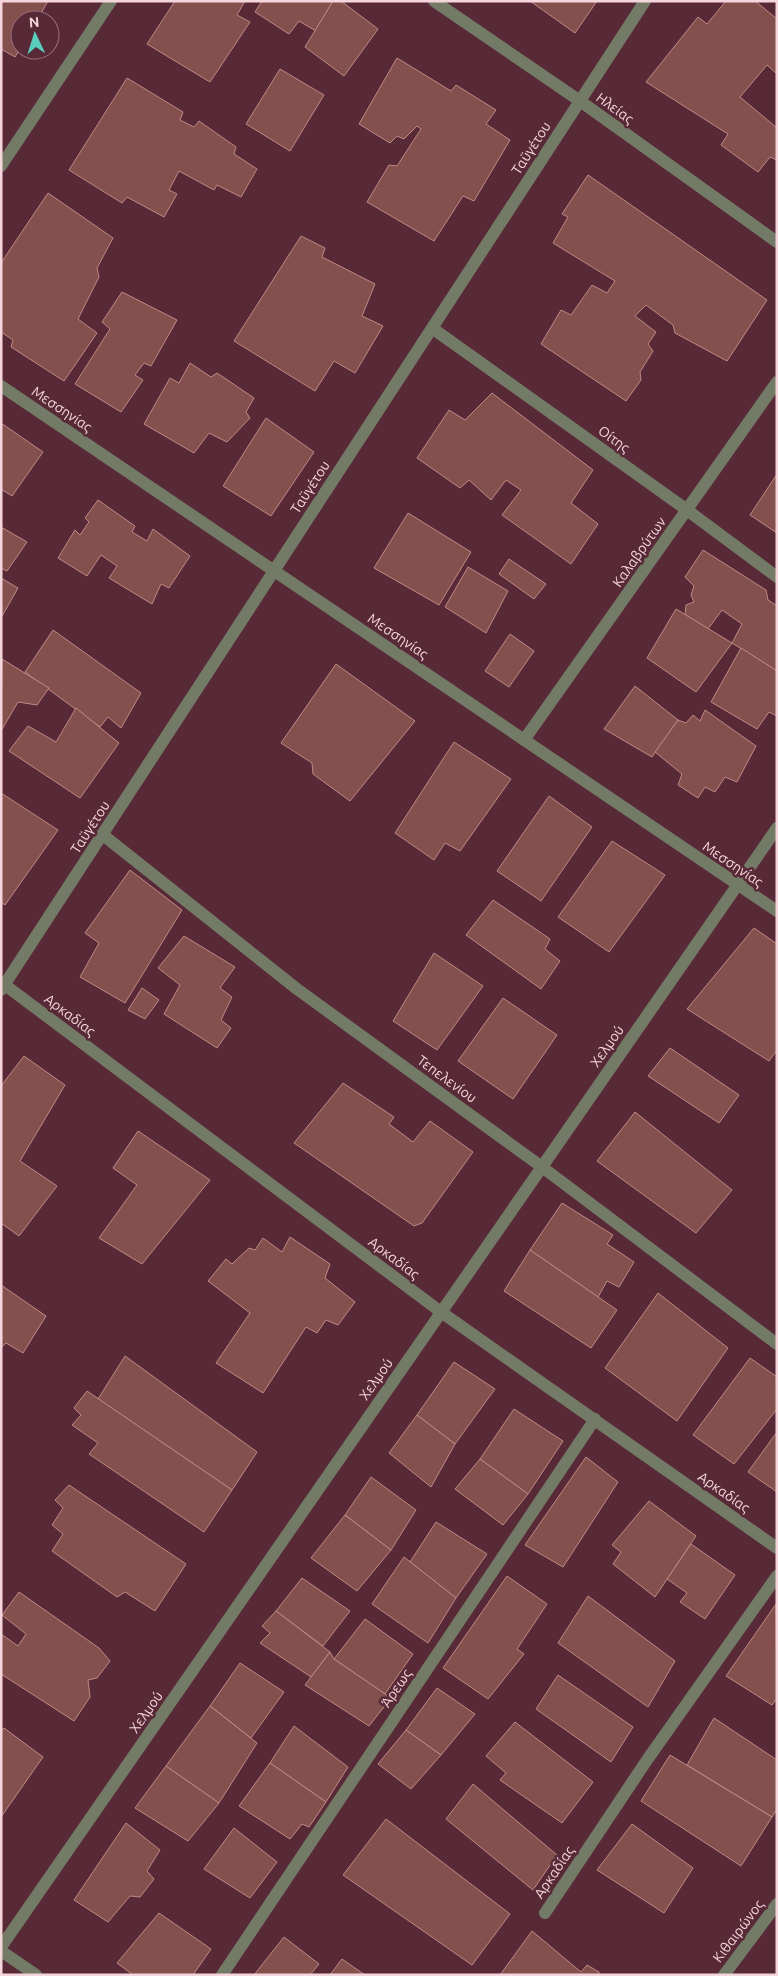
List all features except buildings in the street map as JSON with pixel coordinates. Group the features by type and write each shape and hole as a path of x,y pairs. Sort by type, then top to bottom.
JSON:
{"street":[{"name":"Ηλείας","path":"434,1 580,101 777,242"},
{"name":"Ταϋγέτου","path":"2,985 103,835 645,1"},
{"path":"3,159 110,2"},
{"name":"Οίτης","path":"432,328 687,510 777,578"},
{"name":"Καλαβρύτων","path":"524,740 777,382"},
{"name":"Μεσσηνίας","path":"1,386 777,911"},
{"name":"Χελμού","path":"1,1949 777,828"},
{"name":"Τεπελενίου","path":"103,835 297,989 542,1167 777,1344"},
{"name":"Αρκαδίας","path":"2,985 441,1312 777,1548"},
{"name":"Άρεως","path":"222,1975 595,1419"},
{"name":"Αρκαδίας","path":"545,1913 647,1760 777,1576"},
{"name":"Κιθαιρώνος","path":"724,1975 777,1904"},
{"path":"1,1949 36,1975"}]}
